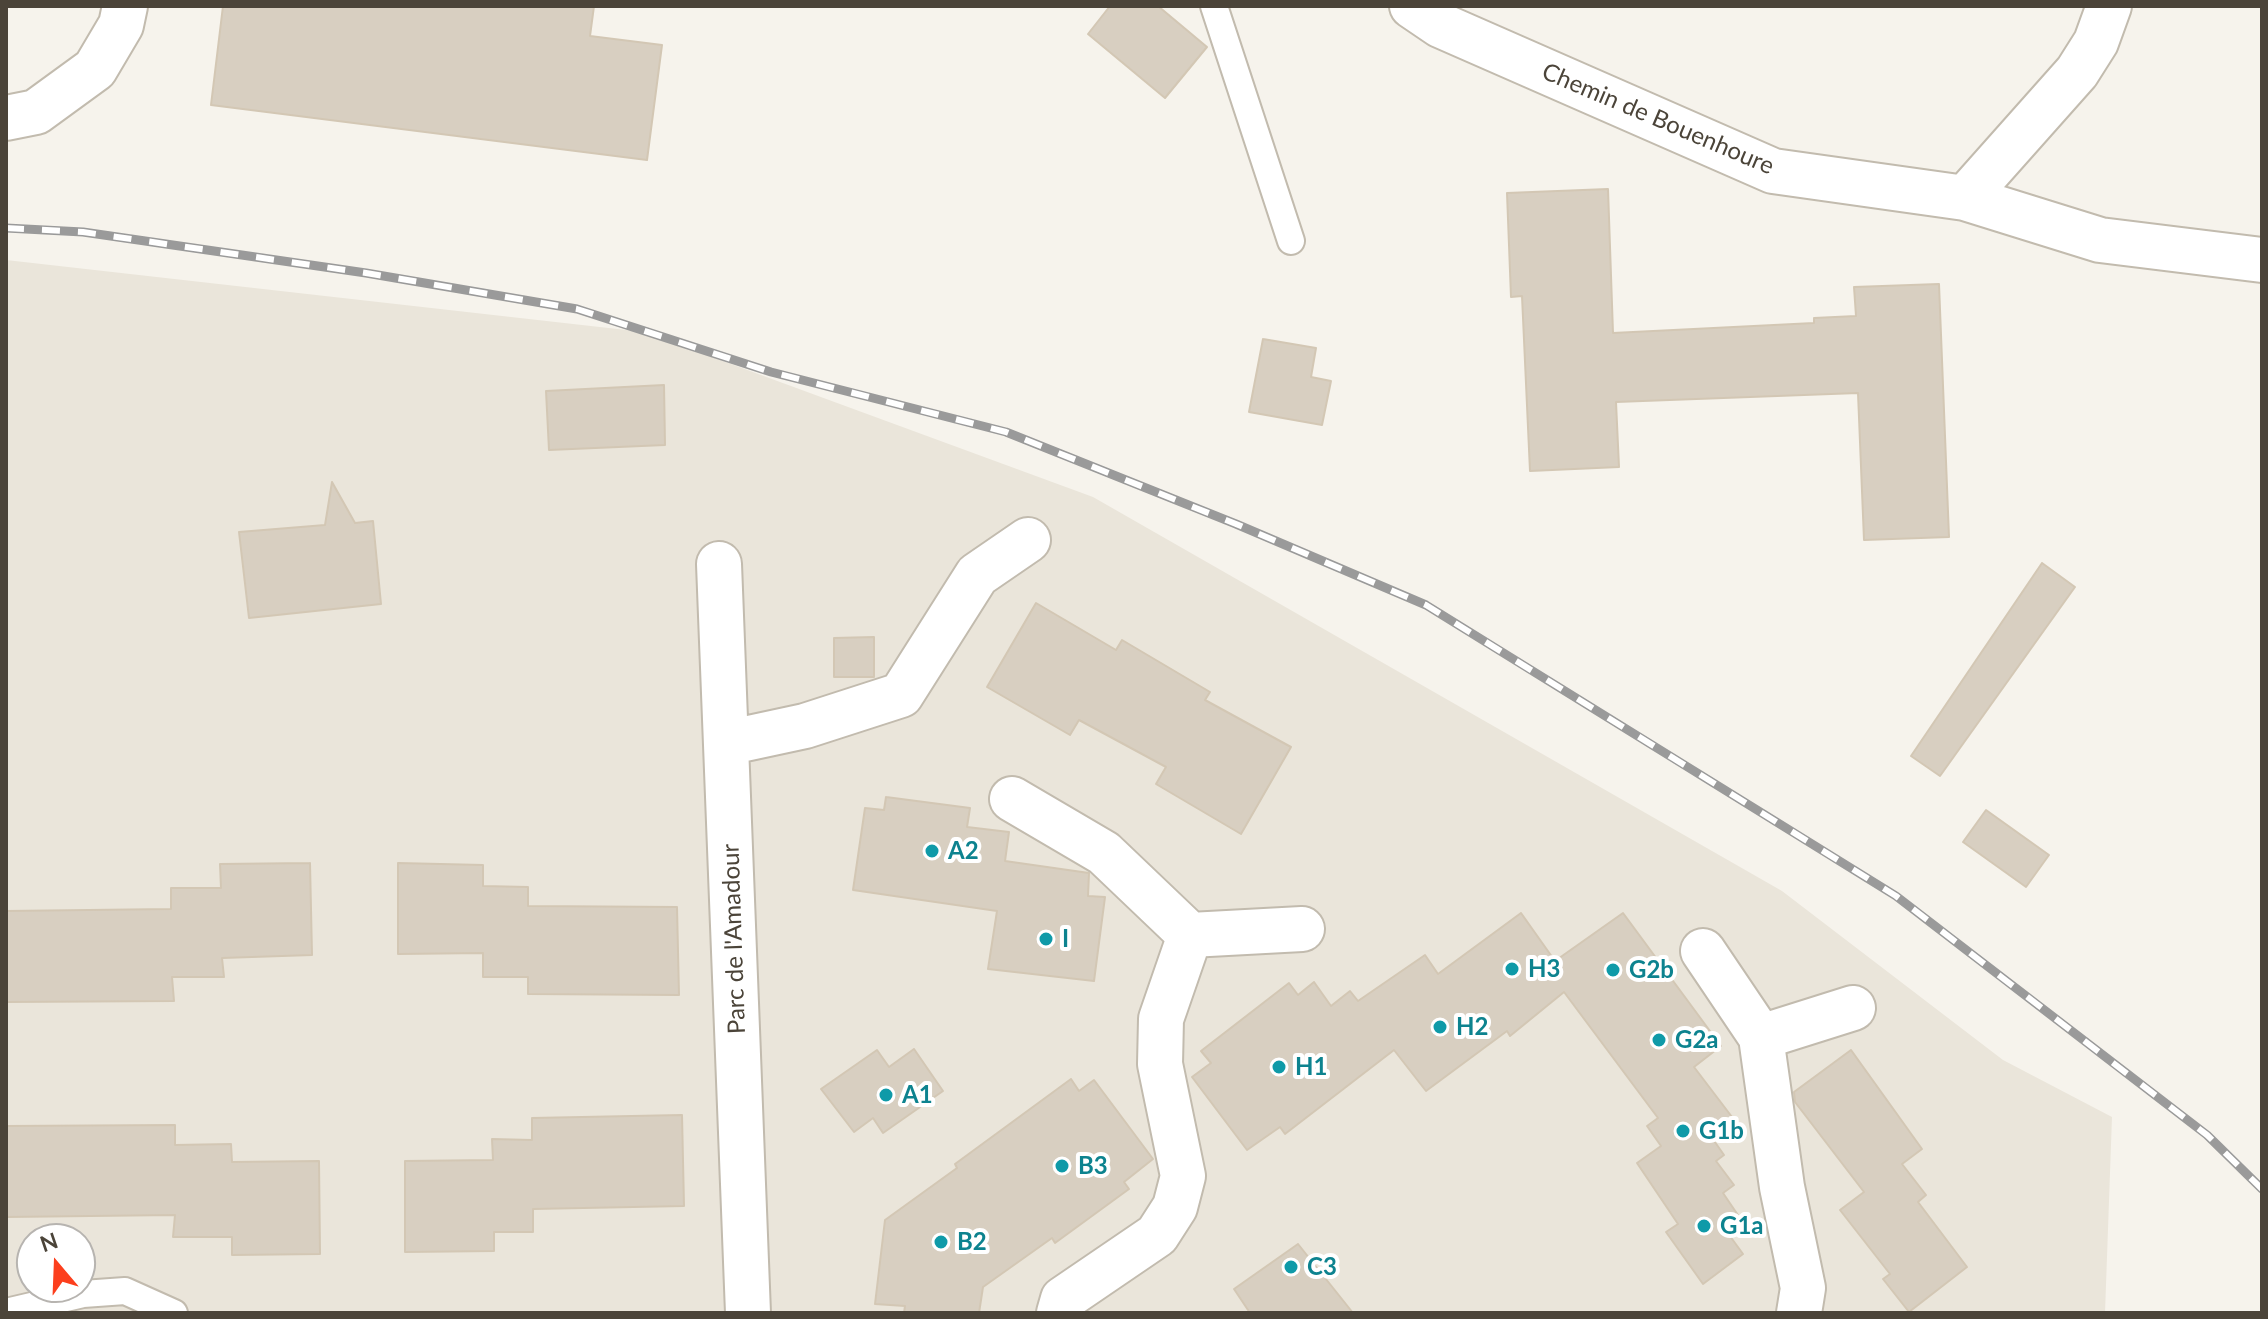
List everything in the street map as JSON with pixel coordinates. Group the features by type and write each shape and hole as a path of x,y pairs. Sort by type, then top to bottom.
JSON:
{"street":[{"path":"6,118 36,112 95,69 121,25 125,6"},
{"name":"Chemin de Bouenhoure","path":"1412,6 1440,25 1773,171 1965,198 2100,240 2262,260"},
{"path":"1965,198 2077,72 2096,42 2109,6"},
{"path":"726,743 805,726 901,695 977,575 1028,540"},
{"name":"Parc de l'Amadour","path":"719,564 748,1313"},
{"path":"1012,799 1104,853 1190,935 1302,929"},
{"path":"1063,1308 1157,1235 1175,1207 1183,1176 1160,1064 1161,1019 1190,935"},
{"path":"1703,951 1761,1037 1782,1187 1803,1288 1799,1313"},
{"path":"1761,1037 1853,1008"}],"lane":[{"path":"1214,6 1291,241"},
{"path":"6,1312 83,1294 125,1291 174,1313"}],"shaded area":[{"path":"6,260 644,332 1093,497 1782,891 2003,1060 2112,1117 2105,1313 6,1313"}],"building":[{"path":"223,6 594,6 590,36 662,45 647,160 211,105"},
{"path":"1110,6 1158,6 1207,47 1165,98 1088,34"},
{"path":"1608,189 1613,333 1814,323 1814,318 1856,316 1854,287 1939,284 1949,537 1864,540 1858,393 1616,402 1619,467 1530,471 1522,296 1511,297 1507,193"},
{"path":"1263,339 1316,348 1311,377 1331,381 1322,425 1249,412"},
{"path":"664,385 665,445 549,450 546,391"},
{"path":"332,482 355,523 373,521 381,604 249,618 239,532 325,525"},
{"path":"2042,563 2075,587 1940,776 1911,756"},
{"path":"1036,603 1116,650 1122,640 1210,692 1205,700 1291,747 1241,834 1156,784 1166,767 1079,720 1070,735 987,687"},
{"path":"874,637 874,677 834,677 834,638"},
{"path":"886,797 970,808 967,827 1009,832 1005,861 1089,873 1088,896 1105,897 1094,981 988,969 997,911 853,890 865,808 884,810"},
{"path":"1986,810 2049,855 2026,887 1963,842"},
{"path":"310,863 312,955 222,958 224,977 172,977 174,1001 6,1002 6,911 171,909 171,888 221,888 220,864"},
{"path":"398,863 483,865 483,886 528,887 528,906 677,907 679,995 528,994 528,977 483,977 483,953 398,954"},
{"path":"1521,913 1555,961 1623,913 1721,1046 1694,1067 1732,1117 1710,1135 1724,1155 1716,1161 1734,1185 1723,1193 1742,1221 1727,1232 1743,1254 1703,1284 1666,1232 1678,1224 1637,1163 1661,1146 1647,1126 1658,1118 1564,992 1510,1036 1507,1031 1426,1091 1394,1050 1285,1134 1280,1127 1247,1150 1192,1077 1211,1063 1201,1051 1289,983 1298,995 1314,982 1331,1006 1350,991 1358,1001 1425,955 1438,974"},
{"name":"A1","path":"914,1049 943,1091 883,1133 873,1118 854,1132 821,1089 877,1050 889,1067"},
{"path":"1851,1050 1922,1149 1902,1164 1926,1195 1918,1202 1967,1267 1909,1312 1883,1279 1890,1274 1840,1210 1864,1192 1795,1102 1794,1092"},
{"path":"1071,1079 1079,1091 1094,1080 1153,1159 1124,1182 1129,1189 1055,1243 1052,1238 983,1287 979,1313 904,1313 905,1306 875,1304 885,1220"},
{"path":"682,1115 684,1206 533,1209 533,1232 494,1232 494,1251 405,1252 405,1161 493,1160 492,1139 532,1140 532,1118"},
{"path":"175,1125 175,1145 231,1144 232,1162 319,1161 320,1254 232,1255 232,1237 173,1237 175,1215 6,1217 6,1126"},
{"name":"C3","path":"1298,1244 1353,1313 1250,1313 1234,1289"}],"railway":[{"path":"6,228 83,232 366,273 577,309 771,372 1006,432 1236,524 1426,605 1896,896 2207,1135 2262,1189"}],"place":[{"name":"A2","path":"932,851"},
{"name":"I","path":"1046,939"},
{"name":"H3","path":"1512,969"},
{"name":"G2b","path":"1613,970"},
{"name":"H2","path":"1440,1027"},
{"name":"G2a","path":"1659,1040"},
{"name":"H1","path":"1279,1067"},
{"name":"A1","path":"886,1095"},
{"name":"G1b","path":"1683,1131"},
{"name":"B3","path":"1062,1166"},
{"name":"G1a","path":"1704,1226"},
{"name":"B2","path":"941,1242"},
{"name":"C3","path":"1291,1267"}]}
